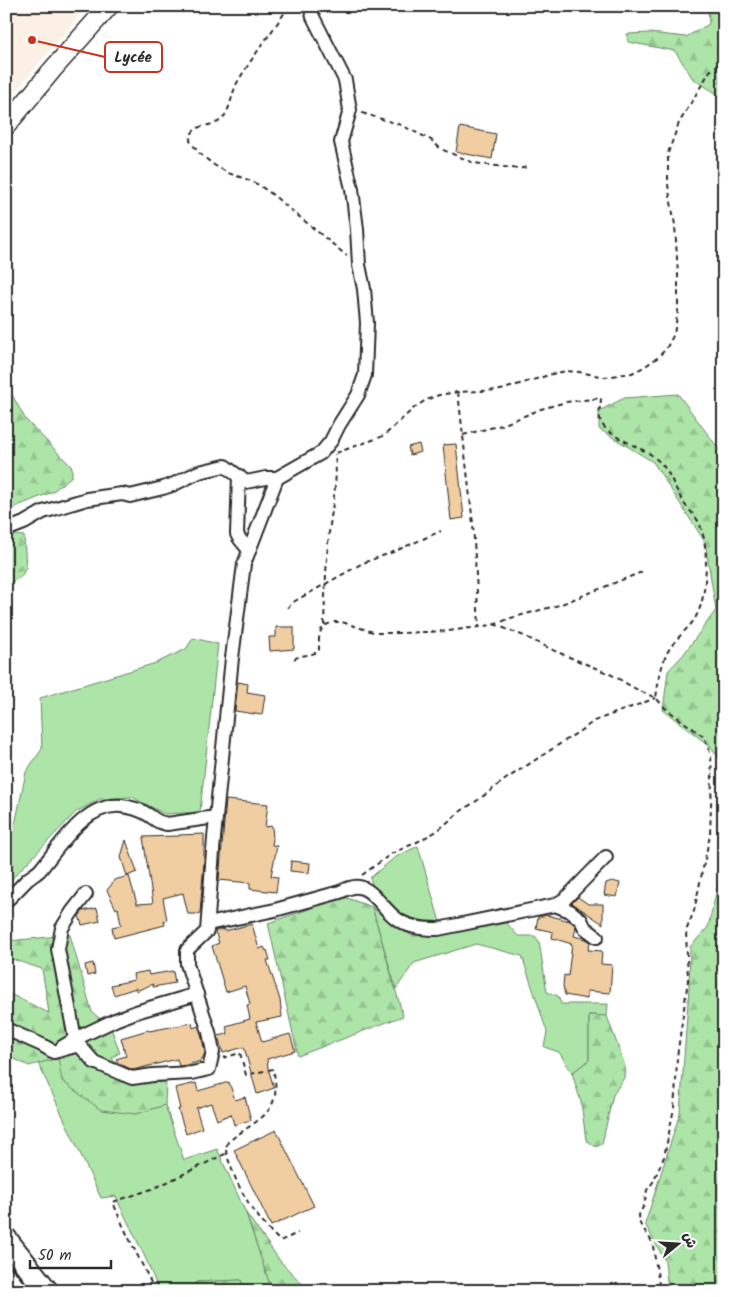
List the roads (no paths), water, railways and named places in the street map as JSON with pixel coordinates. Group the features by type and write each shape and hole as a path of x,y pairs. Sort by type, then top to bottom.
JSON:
{"highway":[{"path":"6,1239 47,1291"},
{"path":"6,1278 16,1291"}],"main road":[{"path":"6,126 109,6"}],"street":[{"path":"6,530 44,512 87,499 122,494 130,496 163,488 213,468 224,466 246,482 277,478 321,453 331,441 358,395 365,375 367,323 364,289 359,265 352,188 341,142 350,110 345,80 313,17 310,6"},
{"path":"239,476 237,534 249,551"},
{"path":"6,1029 54,1052 79,1045 94,1062 132,1078 192,1073 209,1069 213,1052 209,1032 187,964 187,950 207,932 216,817 232,658 244,564 277,478"},
{"path":"6,900 39,871 67,836 99,809 116,806 133,808 145,812 159,823 167,824 216,817"},
{"path":"208,924 275,910 350,888 360,887 373,895 396,919 422,929 438,929 555,905 565,899 606,857"},
{"path":"75,1039 58,949 62,928 86,894"},
{"path":"555,905 570,911 581,920 585,928 597,937"},
{"path":"54,1052 75,1039 115,1020 197,994"}],"place":[{"name":"Lycée","path":"32,40"}]}
